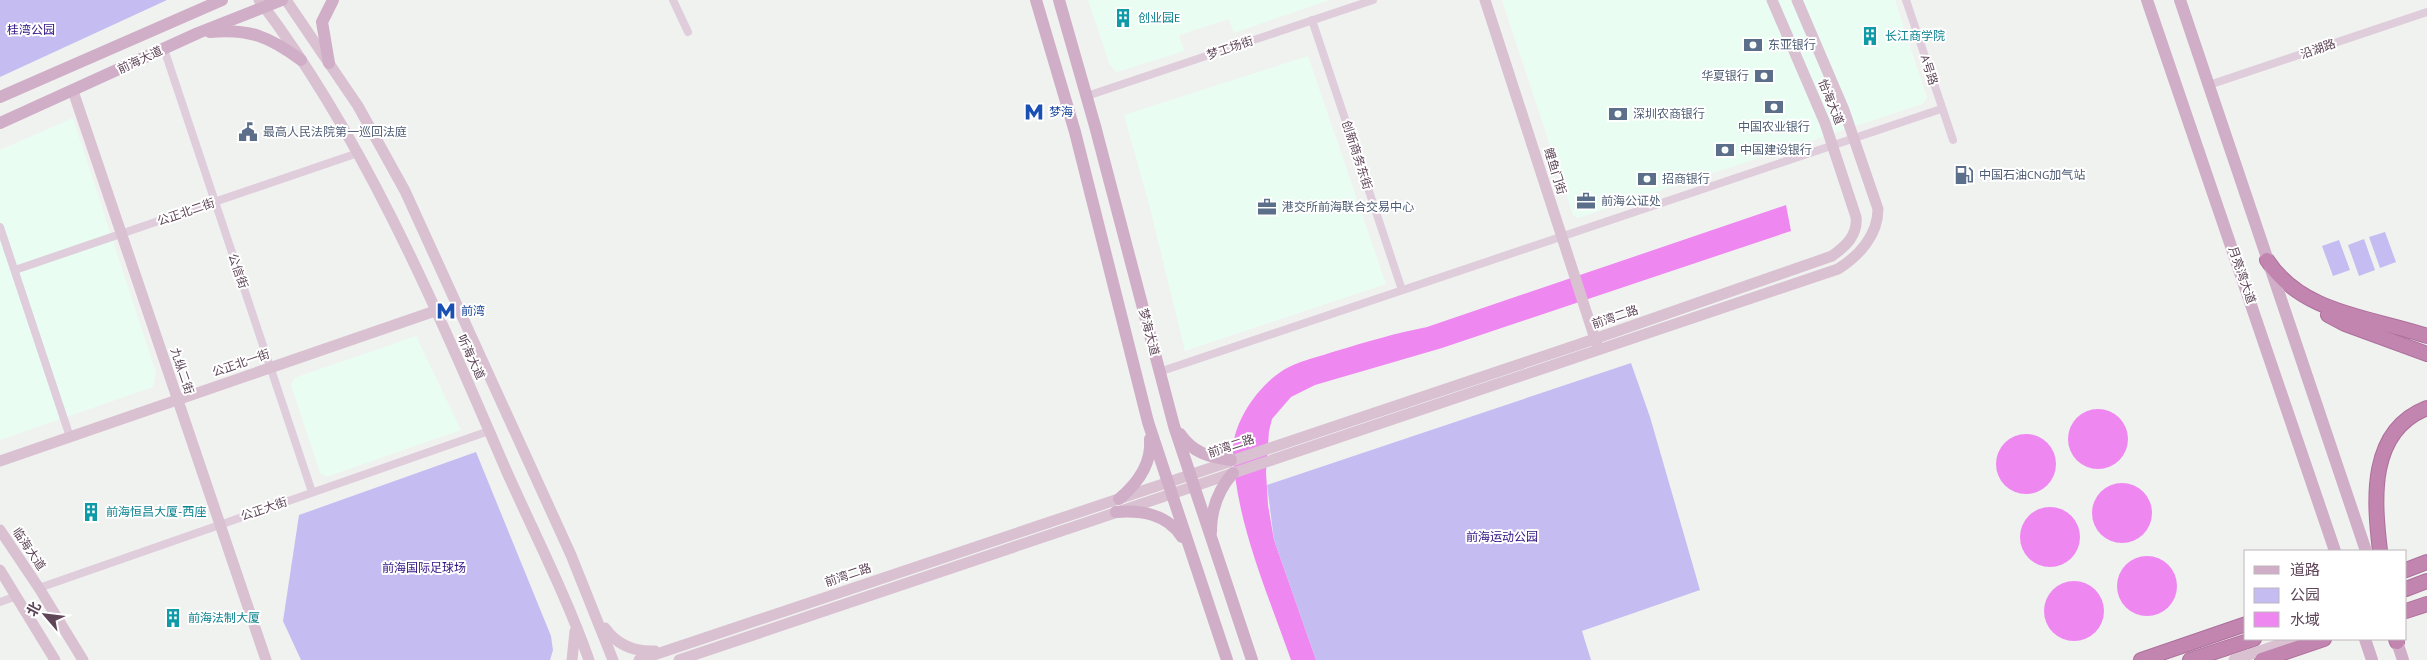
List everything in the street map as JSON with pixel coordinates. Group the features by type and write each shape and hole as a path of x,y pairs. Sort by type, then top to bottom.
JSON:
{"highway":[{"path":"2267,260 2282,280 2315,306 2341,322 2427,354"},
{"path":"2301,294 2346,314 2427,336"},
{"path":"2380,550 2376,501 2382,456 2396,429 2406,419 2427,408"},
{"path":"2407,570 2427,562"},
{"path":"2407,588 2427,582"},
{"path":"2407,611 2427,604"},
{"path":"2141,660 2244,625"},
{"path":"2190,660 2251,640"},
{"path":"2262,660 2321,640"}],"main road":[{"path":"186,15 198,0"},
{"name":"前海大道","path":"0,97 222,0"},
{"name":"前海大道","path":"0,123 74,91 261,3 282,0"},
{"path":"329,62 322,22 333,0"},
{"name":"梦海大道","path":"1036,0 1075,132 1148,422 1168,488 1227,660"},
{"name":"梦海大道","path":"1059,0 1087,96 1174,426 1252,660"},
{"name":"月亮湾大道","path":"2147,0 2335,550"},
{"path":"2180,0 2366,550"},
{"path":"198,33 238,30 254,33 286,49 301,60"},
{"path":"1119,498 1132,488 1145,468 1150,445 1148,422"},
{"path":"1174,426 1186,443 1200,453 1232,467 1219,492 1214,509 1211,528 1214,549"},
{"path":"1116,512 1137,511 1156,515 1175,529 1187,545"},
{"path":"2365,640 2372,660"},
{"path":"2396,640 2403,660"}],"street":[{"name":"听海大道","path":"286,0 329,62 370,128 405,191 598,618 613,660"},
{"path":"673,0 688,32"},
{"name":"梦工场街","path":"1087,96 1373,0"},
{"name":"鲤鱼门街","path":"1485,0 1597,344"},
{"name":"怡海大道","path":"1772,0 1833,145 1856,217 1856,227 1850,241 1832,256"},
{"name":"怡海大道","path":"1797,0 1837,93 1878,209"},
{"name":"A号路","path":"1906,0 1941,109 1953,140"},
{"name":"听海大道","path":"261,3 301,60 358,153 390,216 489,430 575,624 589,660"},
{"name":"沿湖路","path":"2209,85 2427,12"},
{"name":"创新商务东街","path":"1312,20 1402,290"},
{"name":"公信街","path":"164,49 312,492"},
{"name":"九纵二街","path":"74,91 266,660"},
{"path":"1159,372 1941,109"},
{"name":"公正北二街","path":"15,270 358,153"},
{"name":"前湾二路","path":"1232,467 1272,447 1838,268 1854,257 1867,242 1876,225 1878,209"},
{"path":"0,227 70,437"},
{"name":"前湾二路","path":"679,660 1116,512 1168,488 1191,480 1232,467 1273,460 1597,344 1832,256"},
{"name":"公正北一街","path":"0,461 435,311"},
{"name":"公正大街","path":"39,588 489,430"},
{"name":"前湾二路","path":"639,660 1119,498 1168,488"},
{"name":"临海大道","path":"0,530 39,588 83,660"},
{"path":"0,570 55,660"},
{"path":"0,602 17,596"},
{"path":"598,618 613,638 629,648 646,652 667,650"},
{"path":"572,660 576,643 575,624"},
{"path":"2234,660 2292,640"}],"shaded area":[{"path":"1088,0 1329,0 1234,33 1229,19 1179,35 1184,51 1117,72 1110,65"},
{"path":"1502,0 1895,0 1927,98 1922,104 1578,218 1573,215"},
{"path":"1308,56 1386,284 1185,351 1149,204 1124,115"},
{"path":"73,118 156,373 153,387 0,440 0,150"},
{"path":"416,336 461,430 326,477 320,473 291,385 294,378"}],"green space":[{"name":"桂湾公园","path":"0,0 167,0 0,77"},
{"path":"2385,232 2396,262 2380,268 2369,237"},
{"path":"2364,239 2375,270 2359,276 2348,245"},
{"path":"2339,240 2350,270 2333,276 2322,246"},
{"name":"前海运动公园","path":"1631,363 1650,417 1700,590 1582,631 1591,660 1316,660 1274,540 1267,485"},
{"name":"前海国际足球场","path":"476,452 551,636 553,650 550,660 301,660 283,621 299,515"}],"water":[{"path":"1786,205 1791,231 1442,348 1315,385 1291,397 1272,419 1269,431 1266,472 1268,505 1274,540 1316,660 1291,660 1254,558 1235,479 1233,452 1238,427 1250,403 1269,381 1289,367 1306,360 1427,327"},
{"path":"2098,409 2115,414 2123,422 2128,439 2123,456 2115,464 2098,469 2081,464 2073,456 2068,439 2073,422 2081,414"},
{"path":"2026,434 2043,439 2051,447 2056,464 2051,481 2043,489 2026,494 2009,489 2001,481 1996,464 2001,447 2009,439"},
{"path":"2122,483 2139,488 2147,496 2152,513 2147,530 2139,538 2122,543 2105,538 2097,530 2092,513 2097,496 2105,488"},
{"path":"2050,507 2067,512 2075,520 2080,537 2075,554 2067,562 2050,567 2033,562 2025,554 2020,537 2025,520 2033,512"},
{"path":"2147,556 2164,561 2172,569 2177,586 2172,603 2164,611 2147,616 2130,611 2122,603 2117,586 2122,569 2130,561"},
{"path":"2074,581 2091,586 2099,594 2104,611 2099,628 2091,636 2074,641 2057,636 2049,628 2044,611 2049,594 2057,586"}],"place":[{"name":"创业园E","path":"1123,18"},
{"name":"长江商学院","path":"1870,36"},
{"name":"东亚银行","path":"1753,45"},
{"name":"华夏银行","path":"1764,76"},
{"name":"中国农业银行","path":"1774,107"},
{"name":"梦海","path":"1034,112"},
{"name":"深圳农商银行","path":"1618,114"},
{"name":"最高人民法院第一巡回法庭","path":"248,132"},
{"name":"中国建设银行","path":"1725,150"},
{"name":"中国石油CNG加气站","path":"1964,175"},
{"name":"招商银行","path":"1647,179"},
{"name":"前海公证处","path":"1586,201"},
{"name":"港交所前海联合交易中心","path":"1267,207"},
{"name":"前湾","path":"446,311"},
{"name":"前海恒昌大厦-西座","path":"91,512"},
{"name":"前海法制大厦","path":"173,618"}]}
